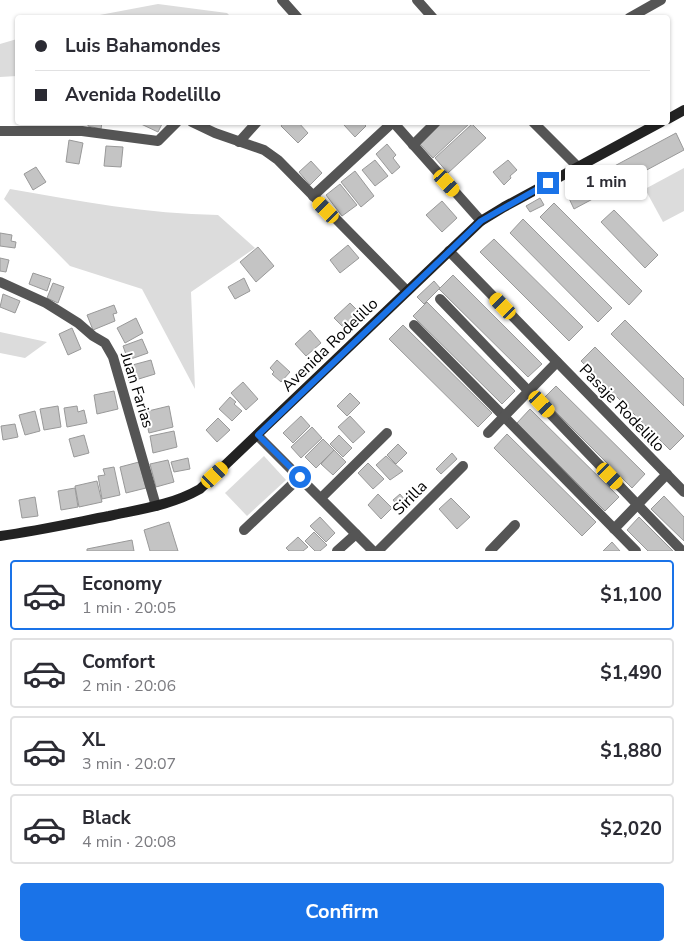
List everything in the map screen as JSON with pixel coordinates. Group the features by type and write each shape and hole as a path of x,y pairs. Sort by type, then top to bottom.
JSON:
{"street":[{"path":"417,0 430,15"},
{"path":"634,15 661,0"},
{"path":"286,1 296,15"},
{"path":"670,118 684,110"},
{"path":"0,131 82,131 158,141 174,125"},
{"path":"199,125 239,142 264,150 278,160 407,291"},
{"path":"239,142 254,125"},
{"path":"312,196 390,125"},
{"path":"396,125 481,221"},
{"path":"413,145 433,125"},
{"path":"536,125 578,167"},
{"name":"Avenida Rodelillo","path":"0,536 156,506 184,498 200,489 481,221 655,125"},
{"name":"Pasaje Rodelillo","path":"450,251 684,492"},
{"name":"Juan Farias","path":"0,282 46,303 105,343 113,357 156,506"},
{"path":"440,299 682,551"},
{"path":"414,325 636,551"},
{"name":"Pasaje Rodelillo","path":"488,432 556,362"},
{"path":"321,498 387,432"},
{"path":"258,435 373,551"},
{"name":"Sirilla","path":"378,551 463,466"},
{"name":"Pasaje Rodelillo","path":"614,529 667,474"},
{"path":"244,530 300,477"},
{"path":"490,551 515,525"},
{"path":"337,551 356,534"}],"shaded area":[{"path":"158,4 227,13 229,15 100,15"},
{"path":"15,40 15,76 0,77 0,44"},
{"path":"684,168 684,211 663,222 645,189"},
{"path":"10,189 140,209 218,215 255,248 191,292 195,389 142,289 70,266 4,199"},
{"path":"0,332 47,342 25,358 0,353"},
{"path":"264,456 286,480 247,516 225,493"}],"building":[{"path":"88,125 102,125 101,129"},
{"path":"143,125 162,125 158,132"},
{"path":"301,125 308,133 298,143 281,126"},
{"path":"344,125 366,126 355,137"},
{"path":"438,125 468,125 433,158 419,143"},
{"path":"471,125 486,138 448,173 435,158"},
{"path":"676,133 684,150 574,209 566,192"},
{"path":"69,140 83,143 79,164 66,162"},
{"path":"387,144 396,155 393,158 400,167 392,174 376,154"},
{"path":"106,146 123,147 121,167 104,166"},
{"path":"375,160 388,176 375,186 362,170"},
{"path":"508,160 517,170 504,185 493,172"},
{"path":"311,161 322,173 310,185 299,172"},
{"path":"36,167 46,182 33,190 24,174"},
{"path":"355,171 374,196 361,207 341,182"},
{"path":"340,184 357,205 342,216 326,195"},
{"path":"540,198 544,205 530,212 526,206"},
{"path":"442,201 457,218 442,232 426,215"},
{"path":"554,203 642,291 629,305 540,217"},
{"path":"614,210 658,255 645,268 601,222"},
{"path":"523,219 612,308 598,322 510,233"},
{"path":"0,233 12,235 11,241 16,242 15,248 0,246"},
{"path":"494,239 583,327 569,341 480,252"},
{"path":"348,245 359,258 340,273 330,260"},
{"path":"258,247 274,266 256,282 240,262"},
{"path":"0,258 9,260 6,272 0,271"},
{"path":"33,273 51,279 47,291 29,284"},
{"path":"453,275 542,364 528,377 439,289"},
{"path":"244,278 250,291 235,299 228,287"},
{"path":"434,281 440,288 424,304 417,297"},
{"path":"53,283 64,287 58,303 47,298"},
{"path":"3,294 20,301 15,313 0,307"},
{"path":"427,302 515,391 502,404 413,316"},
{"path":"350,303 360,313 344,328 334,318"},
{"path":"114,305 117,313 113,314 115,321 93,330 87,315"},
{"path":"136,318 143,333 125,343 117,328"},
{"path":"625,320 684,379 684,406 611,334"},
{"path":"403,325 492,413 478,427 389,339"},
{"path":"72,328 81,349 68,355 59,334"},
{"path":"310,330 321,343 306,356 295,344"},
{"path":"142,339 148,353 128,360 123,346"},
{"path":"595,347 684,436 670,450 581,361"},
{"path":"151,360 155,374 129,382 125,367"},
{"path":"277,360 290,372 281,382 272,374 274,372 270,368"},
{"path":"243,382 258,399 246,410 231,393"},
{"path":"556,386 645,474 632,488 543,399"},
{"path":"114,391 118,409 97,414 94,395"},
{"path":"350,393 360,403 347,416 337,406"},
{"path":"230,397 236,402 234,404 242,411 232,421 219,409"},
{"path":"58,406 61,427 44,430 40,409"},
{"path":"77,406 78,412 84,410 87,423 67,427 64,408"},
{"path":"169,406 173,427 149,433 144,412"},
{"path":"530,409 619,497 605,511 517,423"},
{"path":"35,411 40,431 25,435 19,415"},
{"path":"301,416 310,426 293,443 283,433"},
{"path":"350,416 365,432 353,443 338,427"},
{"path":"218,418 230,430 217,442 206,430"},
{"path":"15,424 18,437 3,440 1,426"},
{"path":"312,427 322,438 301,458 291,447"},
{"path":"174,431 177,447 153,453 150,436"},
{"path":"507,434 596,522 582,536 494,448"},
{"path":"84,435 89,453 74,457 69,439"},
{"path":"339,435 352,448 343,457 330,444"},
{"path":"323,439 334,450 316,468 305,457"},
{"path":"398,444 407,453 396,464 387,455"},
{"path":"334,450 346,462 333,475 321,464"},
{"path":"452,453 457,459 441,474 436,469"},
{"path":"386,456 403,471 390,480 376,465"},
{"path":"188,458 190,469 174,472 171,462"},
{"path":"168,460 174,482 156,487 150,464"},
{"path":"139,462 146,488 126,493 120,467"},
{"path":"368,463 384,479 373,489 358,473"},
{"path":"114,467 120,495 102,499 98,476 105,475 103,469"},
{"path":"97,481 102,502 79,507 75,486"},
{"path":"75,488 78,507 61,510 58,491"},
{"path":"378,494 392,508 381,519 368,505"},
{"path":"400,494 410,506 403,512 393,500"},
{"path":"664,496 684,517 684,541 651,509"},
{"path":"35,497 38,516 22,518 19,500"},
{"path":"451,498 470,517 457,529 439,509"},
{"path":"320,517 335,533 326,542 310,526"},
{"path":"639,517 673,551 648,551 627,530"},
{"path":"169,522 178,551 150,551 144,530"},
{"path":"314,532 327,545 320,551 315,551 305,541"},
{"path":"298,537 308,547 303,551 289,551 286,548"},
{"path":"132,540 134,551 87,551 87,549"},
{"path":"612,542 620,551 603,551"}],"route":[{"path":"300,477 258,435 481,221 548,183"}]}
